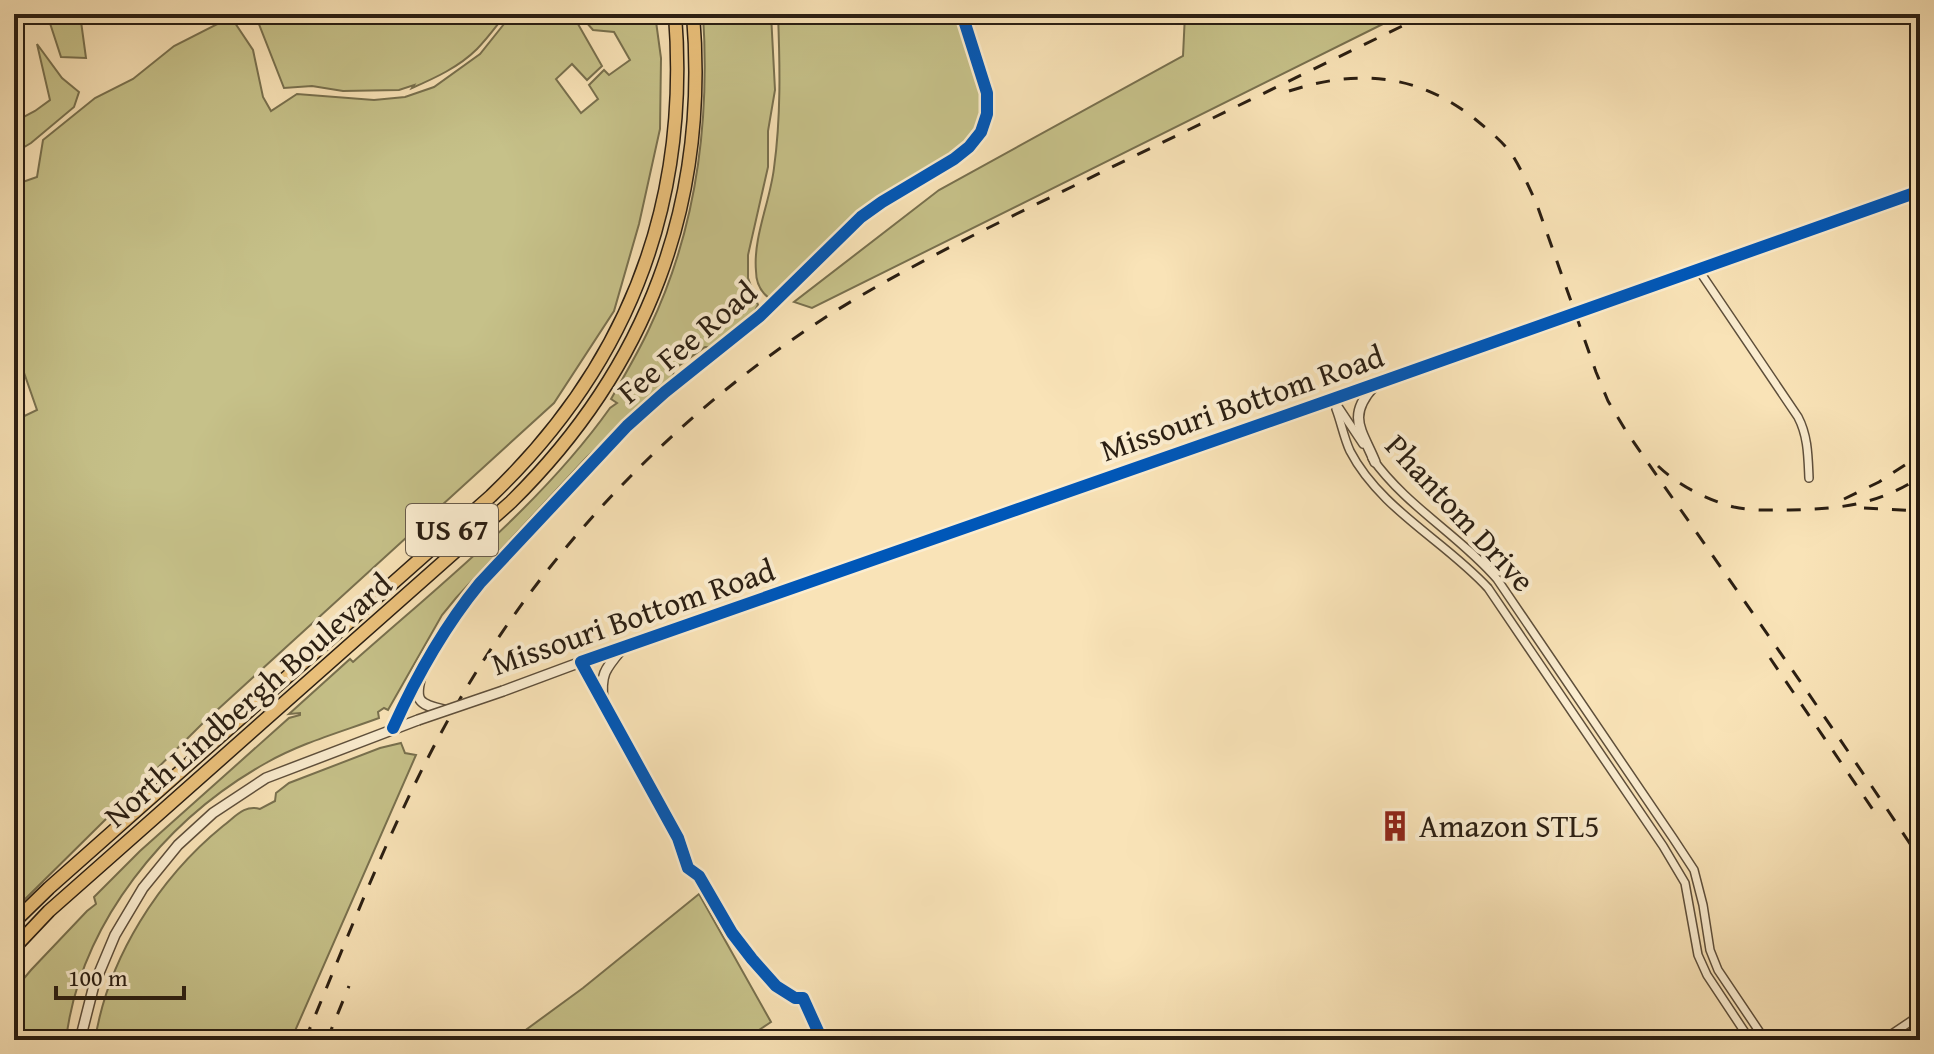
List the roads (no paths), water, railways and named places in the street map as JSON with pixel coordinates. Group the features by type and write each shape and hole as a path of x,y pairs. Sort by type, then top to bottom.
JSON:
{"highway":[{"name":"North Lindbergh Boulevard","path":"14,922 77,862 491,496 536,451 575,400 623,318 661,213 671,166 677,102 675,14"},
{"name":"North Lindbergh Boulevard","path":"14,948 49,911 511,502 575,431 627,351 654,294 674,233 693,139 696,76 693,14"}],"street":[{"name":"Fee Fee Road","path":"393,728 448,625 480,583 627,426 760,316 861,217 954,159 981,132 987,114 987,93 962,14"},
{"name":"Missouri Bottom Road","path":"80,1040 94,985 115,935 143,888 178,845 213,813 266,778 393,728 1920,191"},
{"path":"1698,269 1798,417 1807,442 1809,478"},
{"path":"1375,462 1358,424 1357,412 1376,384"},
{"name":"Phantom Drive","path":"1333,399 1375,462 1404,496 1479,558 1497,579 1673,838 1694,870 1710,950 1718,970 1765,1040"},
{"name":"Phantom Drive","path":"1333,399 1350,450 1368,478 1395,507 1470,568 1488,588 1663,846 1685,883 1698,955 1707,975 1750,1040"},
{"path":"603,701 603,675 623,647"},
{"path":"581,662 678,838 688,868"},
{"path":"422,672 418,699 421,704 444,710"},
{"path":"1883,1040 1920,1015"}],"railway":[{"path":"305,1040 406,802 453,710 480,666 553,563 595,514 685,424 785,345 904,271 1427,14"},
{"path":"1289,91 1314,84 1362,78 1409,84 1453,104 1507,148 1536,202 1608,401 1920,859"},
{"path":"1844,499 1879,482 1920,455"},
{"path":"1658,466 1703,496 1734,507 1755,510 1858,504 1889,494 1920,477"},
{"path":"1864,508 1920,511"},
{"path":"1770,658 1880,820"},
{"path":"327,1040 349,986"}],"place":[{"name":"Amazon STL5","path":"1395,826"}]}
